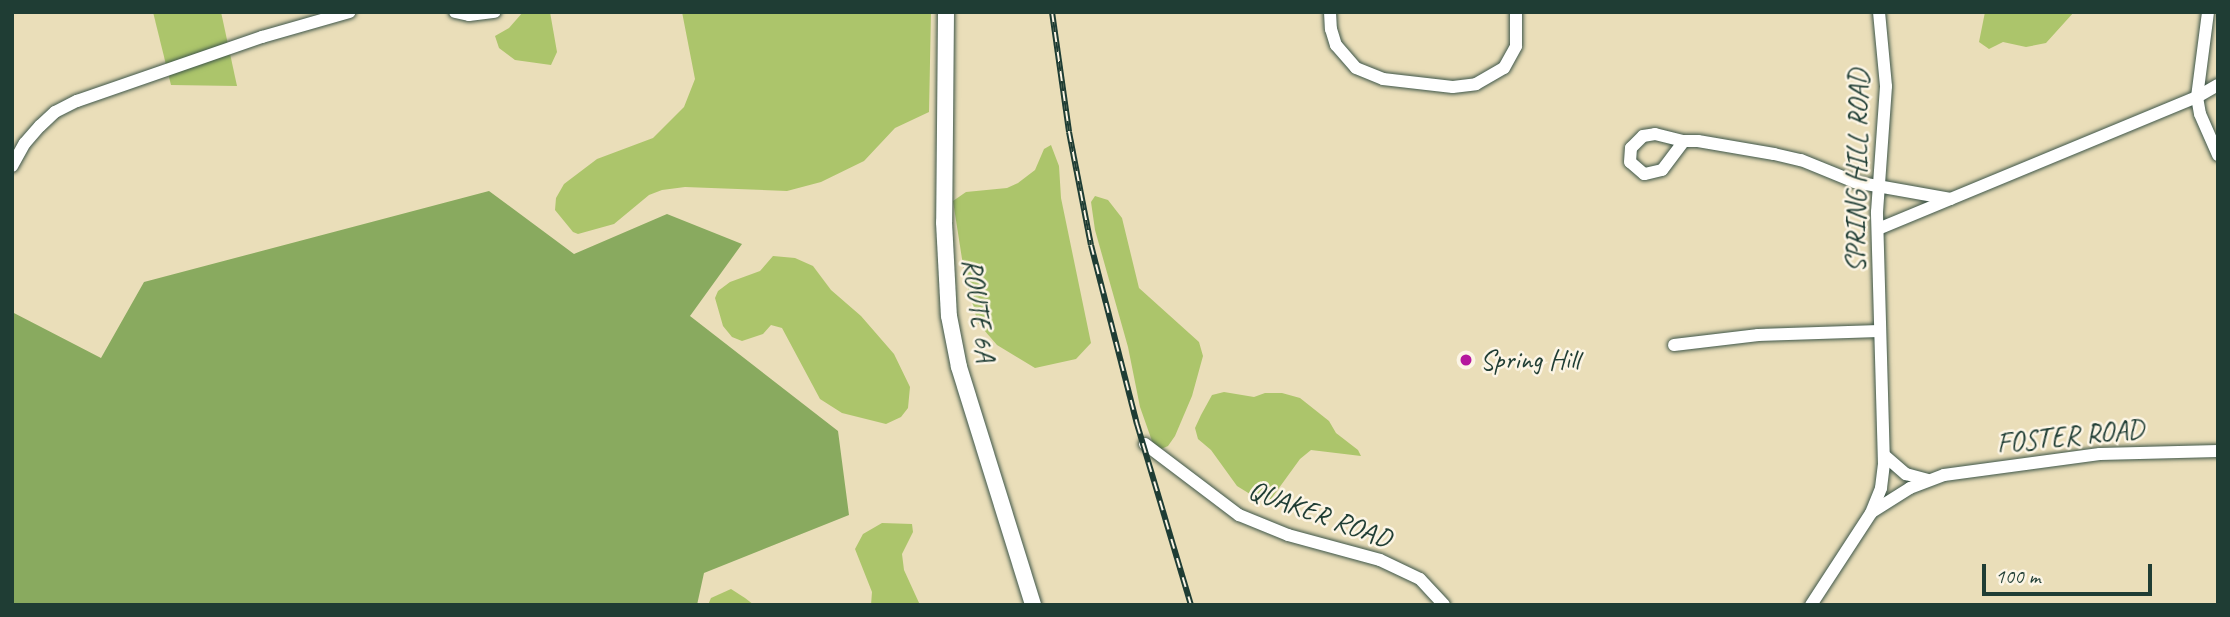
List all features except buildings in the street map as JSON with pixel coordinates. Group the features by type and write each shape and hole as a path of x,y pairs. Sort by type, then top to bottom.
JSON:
{"main road":[{"name":"ROUTE 6A","path":"946,12 944,222 949,316 962,379 1033,605"}],"street":[{"path":"12,166 25,143 40,127 55,112 77,101 262,37 349,12"},
{"path":"455,12 469,16 495,12"},
{"path":"1330,12 1336,45 1356,68 1383,79 1453,87 1476,84 1504,68 1516,46 1516,12"},
{"name":"SPRING HILL ROAD","path":"1811,605 1871,513 1881,488 1885,456 1879,331 1878,229 1886,86 1879,12"},
{"path":"2208,12 2197,97 2200,114 2218,155"},
{"path":"1878,229 2197,97 2218,85"},
{"path":"1684,141 1774,154 1879,188 1950,199"},
{"path":"1674,345 1758,335 1879,331"},
{"name":"QUAKER ROAD","path":"1145,444 1239,514 1287,535 1380,560 1420,579 1444,605"},
{"name":"FOSTER ROAD","path":"1871,513 1894,496 1944,475 2100,454 2218,451"},
{"path":"1885,456 1906,474 1928,480"}],"green space":[{"path":"153,12 221,12 237,86 171,85"},
{"path":"523,12 550,12 557,52 551,65 515,60 499,48 495,36 509,28"},
{"path":"682,12 931,12 929,112 895,128 864,161 821,182 787,191 685,187 662,190 649,195 614,224 578,234 573,232 555,210 556,198 564,184 597,159 653,138 684,107 695,79"},
{"path":"1985,12 2074,12 2046,43 2026,47 2003,42 1989,49 1979,42"},
{"path":"1051,145 1059,166 1061,198 1091,343 1076,359 1035,368 997,345 978,323 965,278 953,201 966,192 1007,188 1018,183 1035,170 1044,149"},
{"path":"489,191 574,254 667,214 742,244 690,316 838,431 849,515 704,573 697,605 12,605 12,312 101,358 144,282"},
{"path":"1095,196 1108,200 1122,218 1139,288 1199,342 1203,356 1192,396 1175,436 1168,446 1159,450 1152,441 1140,407 1128,347 1095,230 1091,202"},
{"path":"773,256 795,258 813,266 831,290 861,316 894,354 910,387 908,408 901,417 886,424 842,413 820,399 782,328 771,325 763,334 742,341 732,337 723,326 715,298 718,291 730,282 760,271"},
{"path":"1224,392 1254,397 1265,393 1282,393 1300,398 1329,421 1336,433 1358,450 1361,456 1311,450 1300,459 1271,499 1258,499 1237,486 1211,450 1198,439 1195,428 1212,395"},
{"path":"882,523 912,524 913,532 902,554 904,570 920,605 871,605 872,592 855,549 863,534"},
{"path":"731,589 754,605 708,605 711,598"}],"railway":[{"path":"1052,12 1069,132 1091,245 1137,424 1191,605"}],"place":[{"name":"Spring Hill","path":"1466,360"}]}
